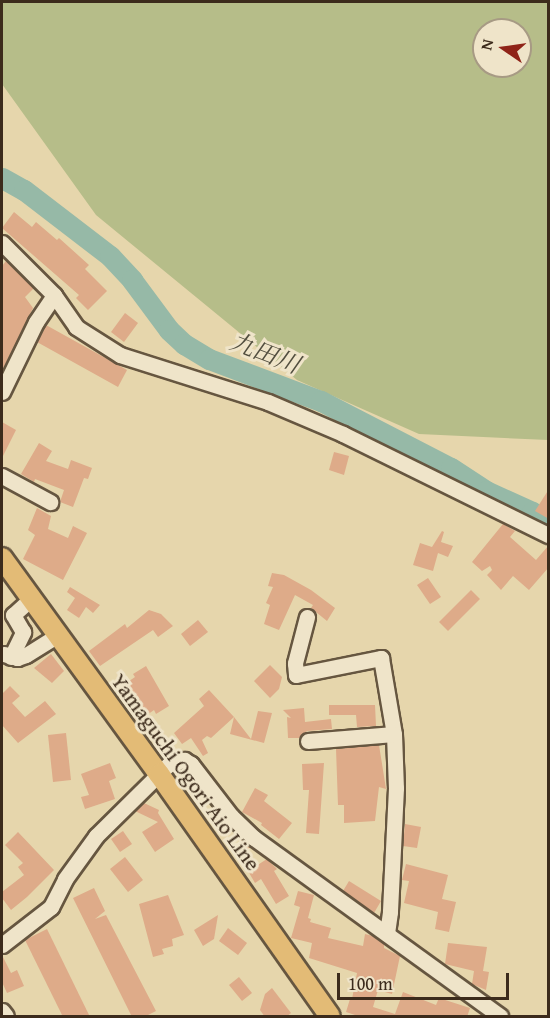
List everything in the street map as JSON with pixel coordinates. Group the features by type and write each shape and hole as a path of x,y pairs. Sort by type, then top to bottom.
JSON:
{"main road":[{"name":"Yamaguchi Ogori Aio Line","path":"5,569 31,599 159,774 330,1017"}],"street":[{"path":"2,243 54,295 76,327 120,355 268,402 343,434 549,535"},
{"path":"2,392 36,322 54,295"},
{"path":"2,476 50,502"},
{"path":"6,655 23,632 13,615 31,599"},
{"path":"307,617 295,663 296,675 381,658 394,734 396,788 387,934"},
{"path":"6,655 26,655 57,636"},
{"path":"308,741 394,734"},
{"path":"2,945 51,908 87,845 169,764 177,760 191,764 231,816 254,838 500,1017"},
{"path":"2,1011 6,1017"}],"green space":[{"path":"2,2 548,2 548,440 419,434 297,380 96,215 2,84"}],"building":[{"path":"14,212 32,227 36,222 57,240 59,238 89,265 85,269 107,291 88,310 76,298 79,295 2,228"},
{"path":"6,261 34,288 25,297 33,308 2,371 2,266"},
{"path":"125,313 138,323 124,342 111,332"},
{"path":"46,325 127,370 118,387 37,342"},
{"path":"2,422 16,430 2,458"},
{"path":"39,443 52,451 46,461 68,469 71,460 92,468 88,479 84,478 73,507 60,502 64,490 35,479 34,482 21,474"},
{"path":"334,452 349,456 344,475 329,470"},
{"path":"549,489 549,519 535,511"},
{"path":"37,508 51,516 48,529 68,538 73,526 87,533 63,580 23,559 35,535 28,530"},
{"path":"503,524 515,531 510,537 536,560 549,545 549,567 529,590 513,576 501,590 487,575 492,570 490,566 482,571 472,562"},
{"path":"442,531 444,532 441,542 453,546 448,557 438,553 433,571 413,565 420,543 432,547"},
{"path":"272,573 284,575 311,590 335,608 327,621 311,608 313,605 295,595 279,630 264,624 270,605 266,603 273,587 268,586"},
{"path":"428,578 441,597 430,604 417,585"},
{"path":"70,587 100,605 93,613 86,607 79,618 67,610 75,598 67,592"},
{"path":"471,590 480,599 448,631 439,622"},
{"path":"149,610 161,614 173,626 158,637 153,630 100,666 89,651 125,624 127,628"},
{"path":"198,620 208,632 190,646 181,634"},
{"path":"51,654 64,671 52,683 34,668"},
{"path":"270,665 282,677 279,689 270,698 254,681"},
{"path":"146,666 169,706 156,714 154,710 137,722 116,690 135,677 133,674"},
{"path":"10,686 20,696 12,703 25,717 45,701 56,714 18,743 2,725 2,694"},
{"path":"209,690 234,717 211,738 207,736 202,740 208,753 203,756 191,738 182,744 174,733 204,706 199,699"},
{"path":"329,705 375,705 376,726 357,727 356,715 329,715"},
{"path":"304,708 305,722 331,719 332,729 307,731 299,738 288,738 287,717 291,718 283,710"},
{"path":"258,711 272,713 264,743 230,734 234,717 251,739"},
{"path":"66,733 71,780 53,782 48,735"},
{"path":"379,745 386,789 379,787 375,821 344,823 344,805 338,805 336,749"},
{"path":"110,763 116,778 109,781 115,799 85,809 81,797 89,795 81,774"},
{"path":"324,763 319,834 306,833 309,790 303,790 302,764"},
{"path":"255,788 268,795 264,801 292,823 279,839 261,825 262,823 242,812"},
{"path":"144,803 159,810 158,813 174,839 155,852 142,832 158,822 135,811"},
{"path":"405,824 421,827 417,848 403,846"},
{"path":"123,831 132,844 120,852 111,839"},
{"path":"18,832 54,870 11,910 2,898 2,892 24,875 18,867 23,863 5,845"},
{"path":"242,840 250,847 238,856 232,848"},
{"path":"125,857 143,880 128,892 110,869"},
{"path":"267,859 277,869 274,871 289,896 276,904 261,879 255,883 248,871"},
{"path":"406,864 448,875 442,899 456,902 449,932 435,929 438,912 404,903 409,881 402,880"},
{"path":"349,881 381,901 374,913 343,891"},
{"path":"94,888 105,911 95,919 106,915 156,1011 144,1017 132,1017 73,898"},
{"path":"298,891 314,895 308,918 311,919 310,922 331,928 328,938 363,946 365,934 373,936 384,944 384,948 400,956 392,994 378,990 373,1007 395,1014 403,992 436,1005 439,998 470,1008 467,1017 361,1017 346,1012 350,999 352,999 357,973 309,958 312,943 291,938 300,907 294,905"},
{"path":"168,895 184,935 172,939 173,946 162,949 164,954 153,957 139,904"},
{"path":"218,915 214,939 203,946 194,930"},
{"path":"228,928 247,943 238,955 219,941"},
{"path":"47,929 90,1017 63,1017 25,940"},
{"path":"448,943 487,947 483,971 489,972 486,990 472,984 474,971 445,964"},
{"path":"2,955 11,973 17,970 24,986 7,993 2,982"},
{"path":"239,977 252,993 242,1001 229,985"},
{"path":"272,988 291,1013 286,1017 265,1017 260,1010 265,994"}],"waterway":[{"name":"九田川","path":"2,178 24,190 110,256 132,280 169,330 184,344 209,359 321,401 451,468 486,491 532,512 548,525"}]}
